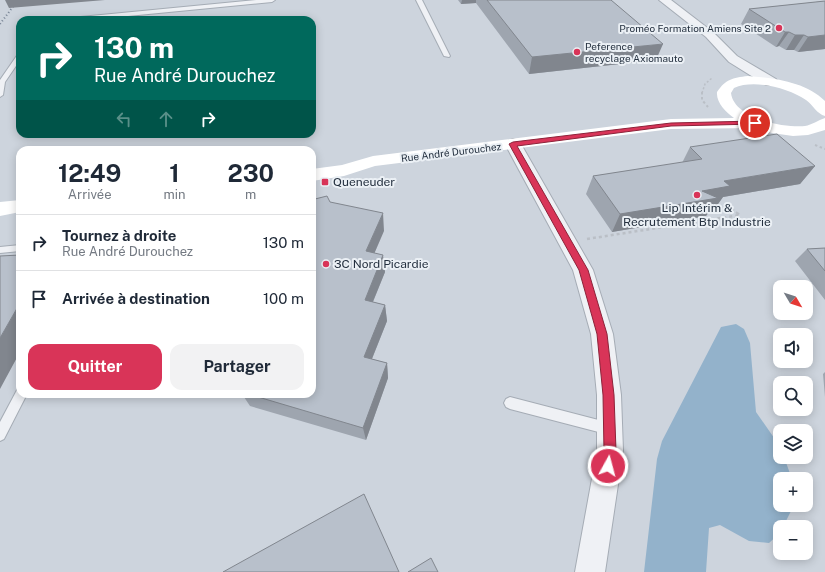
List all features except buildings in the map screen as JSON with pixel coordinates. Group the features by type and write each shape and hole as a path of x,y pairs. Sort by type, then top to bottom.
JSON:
{"main road":[{"path":"738,82 771,82 802,92 825,95"},
{"name":"Rue André Durouchez","path":"671,124 713,110 724,99 724,92 729,86 738,82"},
{"path":"802,92 813,99 825,111"},
{"path":"724,99 740,116 755,123 788,131 818,142"},
{"name":"Rue André Durouchez","path":"316,163 342,160 373,161 671,124 755,123"},
{"path":"788,131 817,129 825,123"},
{"name":"Rue André Durouchez","path":"316,174 344,170 373,161"},
{"path":"0,208 16,206"}],"street":[{"path":"664,0 710,35 733,60 739,72 738,82"},
{"path":"733,60 771,82"},
{"path":"513,144 583,270 602,334 609,395 610,451 590,572"}],"lane":[{"path":"110,16 272,0"},
{"path":"419,0 447,56"},
{"path":"0,95 2,82 16,61"},
{"path":"0,250 16,248"},
{"path":"0,436 18,398"},
{"path":"510,403 610,429"}],"path":[{"path":"567,242 740,215 732,209"}],"shaded area":[{"path":"0,0 825,0 825,572 0,572"}],"water":[{"path":"736,324 744,329 750,343 756,412 773,436 773,464 787,464 789,472 773,472 773,512 790,512 786,520 773,520 773,539 769,543 749,541 720,525 709,528 706,572 644,572 657,459 662,441 721,327"}],"railway":[{"path":"0,24 18,0"}],"place":[{"name":"Proméo Formation Amiens Site 2","path":"779,28"},
{"name":"Peference recyclage Axiomauto","path":"577,52"},
{"name":"Queneuder","path":"325,182"},
{"name":"Lip Intérim & Recrutement Btp Industrie","path":"697,195"},
{"name":"3C Nord Picardie","path":"326,264"}],"route":[{"path":"608,466 610,451 609,395 602,334 583,270 513,144 671,124 755,123"}]}
